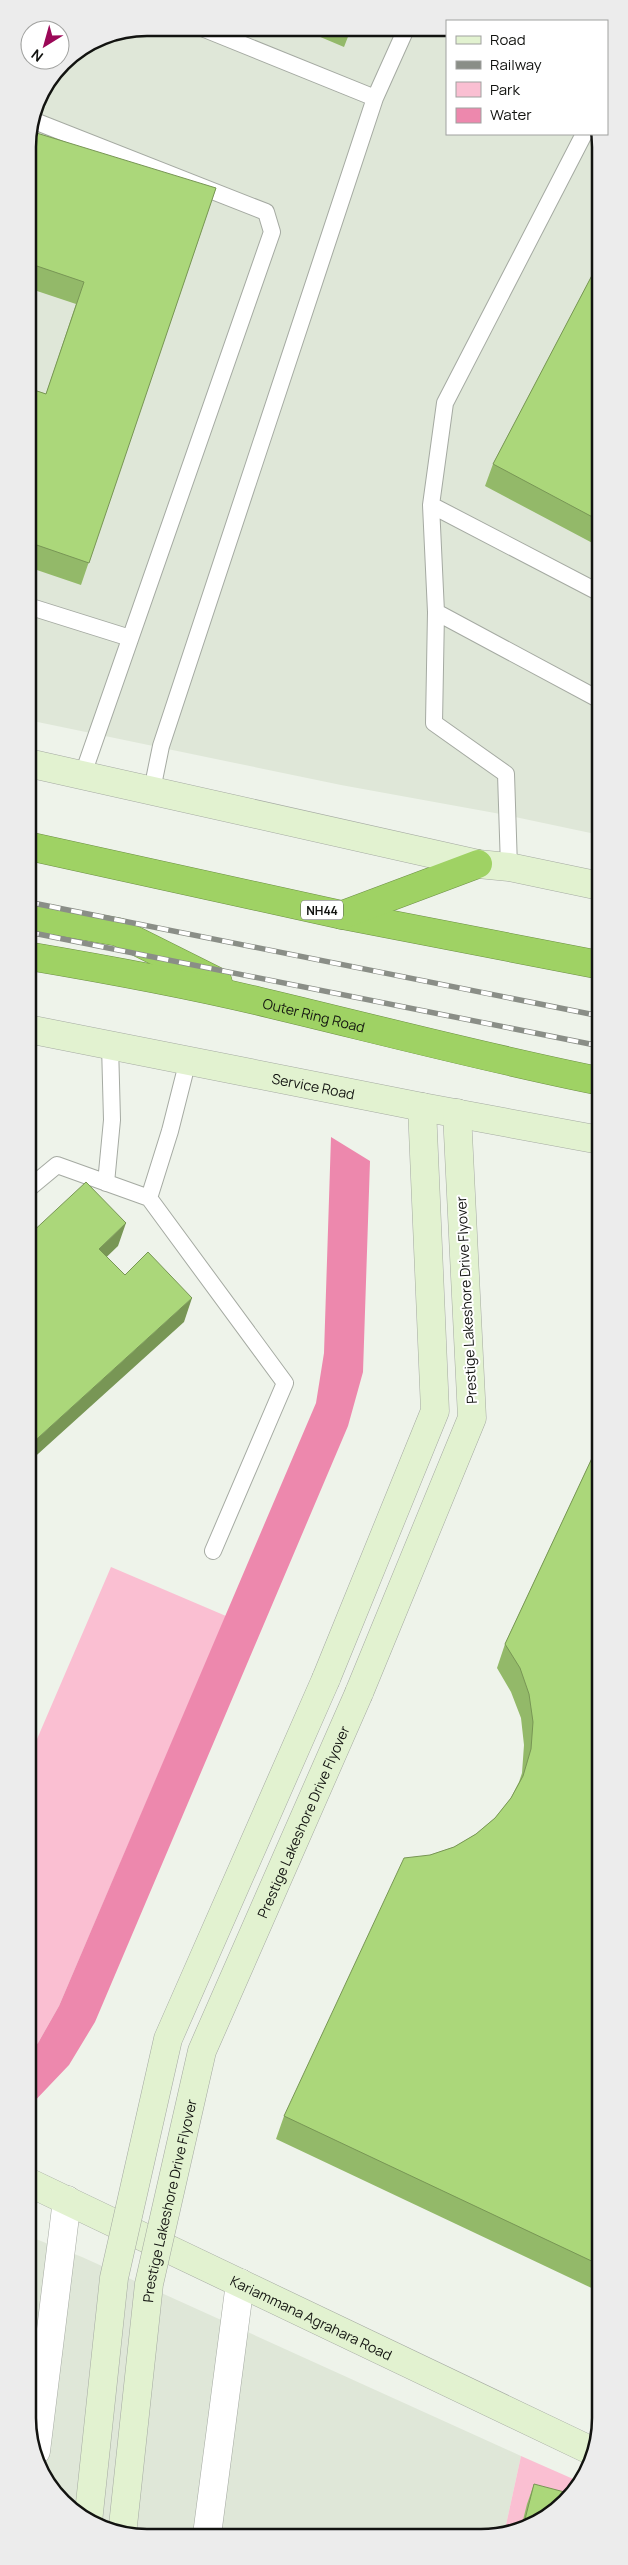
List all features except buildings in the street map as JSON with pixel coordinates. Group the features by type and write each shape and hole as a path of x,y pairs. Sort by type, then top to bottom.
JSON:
{"highway":[{"name":"NH44","path":"36,848 342,915 592,964"},
{"path":"342,915 478,864"},
{"path":"36,917 118,932 256,1000"},
{"name":"Outer Ring Road","path":"36,957 126,973 256,1000 516,1064 592,1079"}],"street":[{"path":"36,765 478,864 509,867 592,884"},
{"name":"Service Road","path":"36,1031 592,1138"},
{"path":"89,2512 114,2278 168,2039 326,1679 435,1412 422,1107"},
{"name":"Prestige Lakeshore Drive Flyover","path":"123,2526 149,2284 202,2051 359,1693 472,1418 458,1113"},
{"name":"Kariammana Agrahara Road","path":"36,2186 587,2449"},
{"path":"38,2437 67,2200"},
{"path":"208,2529 240,2283"}],"lane":[{"path":"222,36 375,98"},
{"path":"152,790 161,746 375,98 403,36"},
{"path":"39,123 266,212 272,232 83,774"},
{"path":"509,867 506,774 434,723 436,612 431,505 445,403 583,135"},
{"path":"431,505 592,589"},
{"path":"36,609 130,638"},
{"path":"436,612 592,696"},
{"path":"106,1182 112,1120 110,1045"},
{"path":"149,1198 170,1131 188,1060"},
{"path":"36,1182 57,1165 149,1198 285,1383 213,1551"}],"shaded area":[{"path":"147,36 446,36 446,135 591,135 592,833 506,815 341,785 36,722 36,140 40,119 51,92 74,64 92,51 126,38"},
{"path":"36,2239 82,2257 521,2456 506,2526 502,2527 481,2529 147,2529 126,2527 105,2520 80,2506 64,2491 48,2467 38,2439 36,2418"}],"green space":[{"path":"111,1567 226,1616 59,2006 36,2045 36,1741"},
{"path":"521,2456 573,2479 564,2491 548,2506 536,2514 506,2526"}],"water":[{"path":"331,1137 370,1161 363,1372 348,1426 95,2022 69,2065 36,2100 36,2045 59,2006 316,1403 324,1353"}],"railway":[{"path":"36,904 592,1014"},
{"path":"36,934 592,1044"}]}
